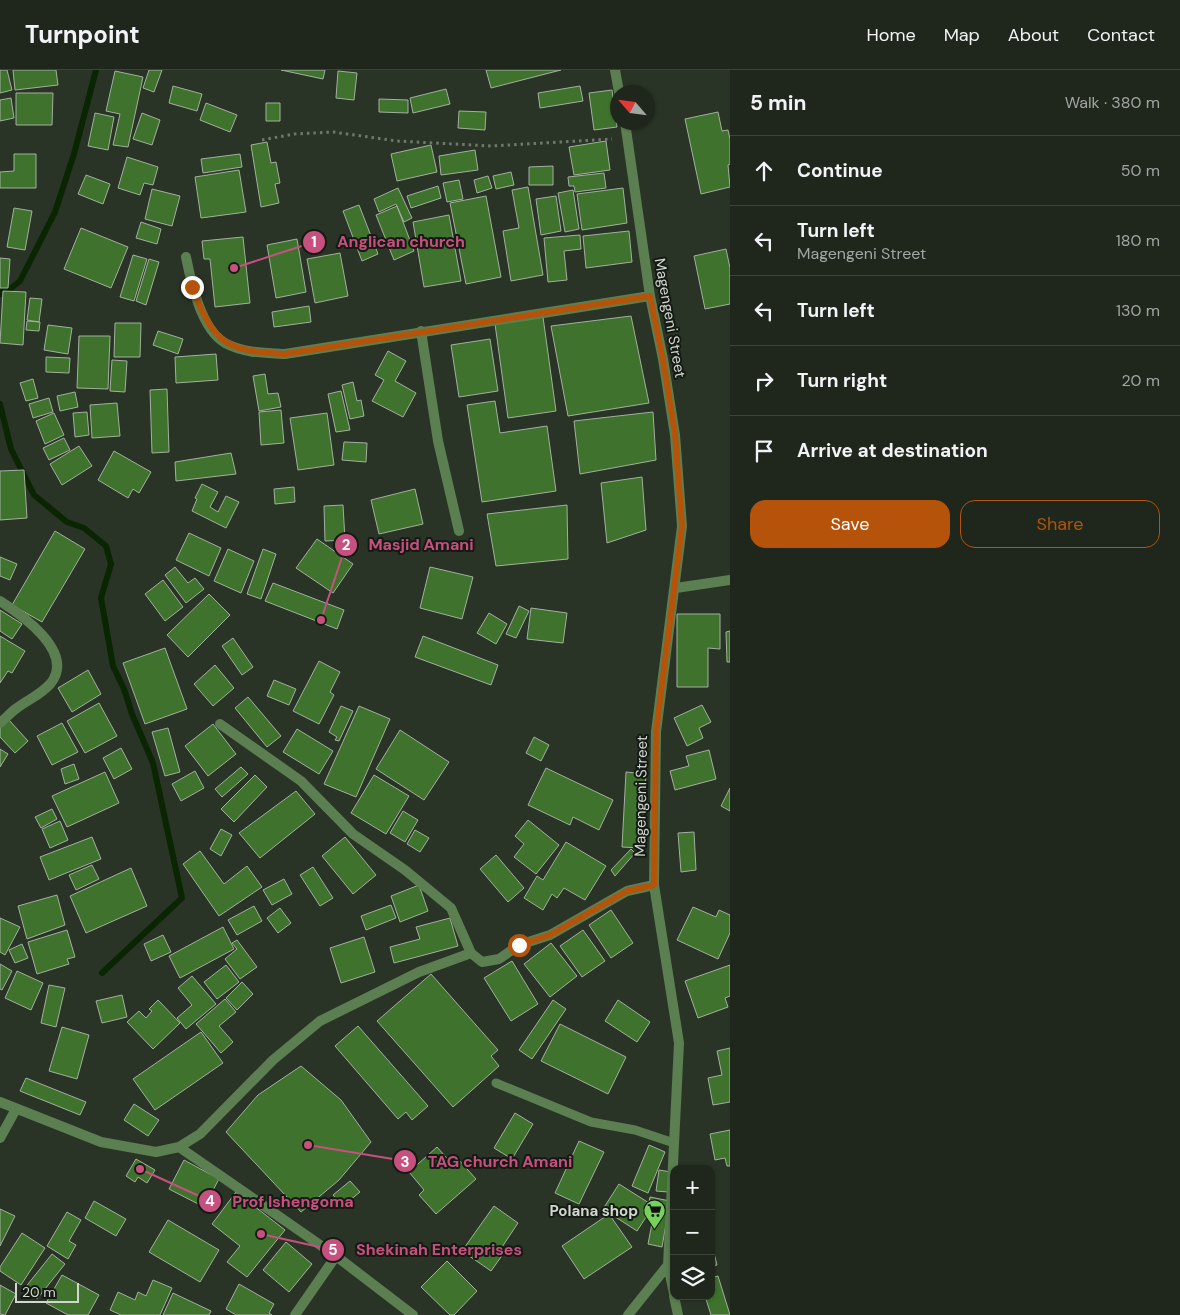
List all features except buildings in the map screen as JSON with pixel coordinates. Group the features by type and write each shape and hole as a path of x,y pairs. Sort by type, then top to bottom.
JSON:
{"street":[{"path":"615,70 618,85"},
{"name":"Magengeni Street","path":"626,130 650,296 675,434 682,526 676,588 664,661 656,732 654,885 679,1043 668,1265 670,1275"},
{"path":"186,258 192,287 201,310 212,329 224,342 253,352 285,354 650,296"},
{"path":"421,331 438,442 459,531"},
{"path":"676,588 730,580"},
{"path":"0,601 19,613 45,638 56,654 57,670 52,682 38,695 16,708 0,723"},
{"path":"220,724 301,781 353,834 406,870 451,908 471,953 482,962 499,959 519,945 550,935 627,891 654,885"},
{"path":"0,1102 101,1142 156,1152 179,1147 200,1134 273,1060 320,1021 419,972 471,953"},
{"path":"0,1138 16,1109"},
{"path":"179,1147 336,1256 413,1315"},
{"path":"295,1315 336,1256"},
{"path":"628,1315 668,1265"},
{"name":"Magengeni Street","path":"675,1300 678,1315"}],"lane":[{"path":"496,1083 591,1122 636,1130 674,1143"}],"path":[{"path":"262,140 294,134 333,132 397,141 492,146 628,138"}],"waterway":[{"path":"0,294 1,290 10,289 20,281 55,212 74,154 96,70"},
{"path":"0,404 11,449 34,495 67,522 84,528 106,546 111,564 101,598 113,666 153,763 182,898 102,973"}],"place":[{"name":"Anglican church","path":"234,268"},
{"name":"Masjid Amani","path":"321,620"},
{"name":"TAG church Amani","path":"308,1145"},
{"name":"Prof Ishengoma","path":"140,1169"},
{"name":"Polana shop","path":"654,1230"},
{"name":"Shekinah Enterprises","path":"261,1234"}],"route":[{"path":"192,287 201,310 212,329 224,342 253,352 285,354 468,323 650,296 675,434 682,526 676,588 664,661 656,732 654,885 627,891 550,935 519,945"}]}
